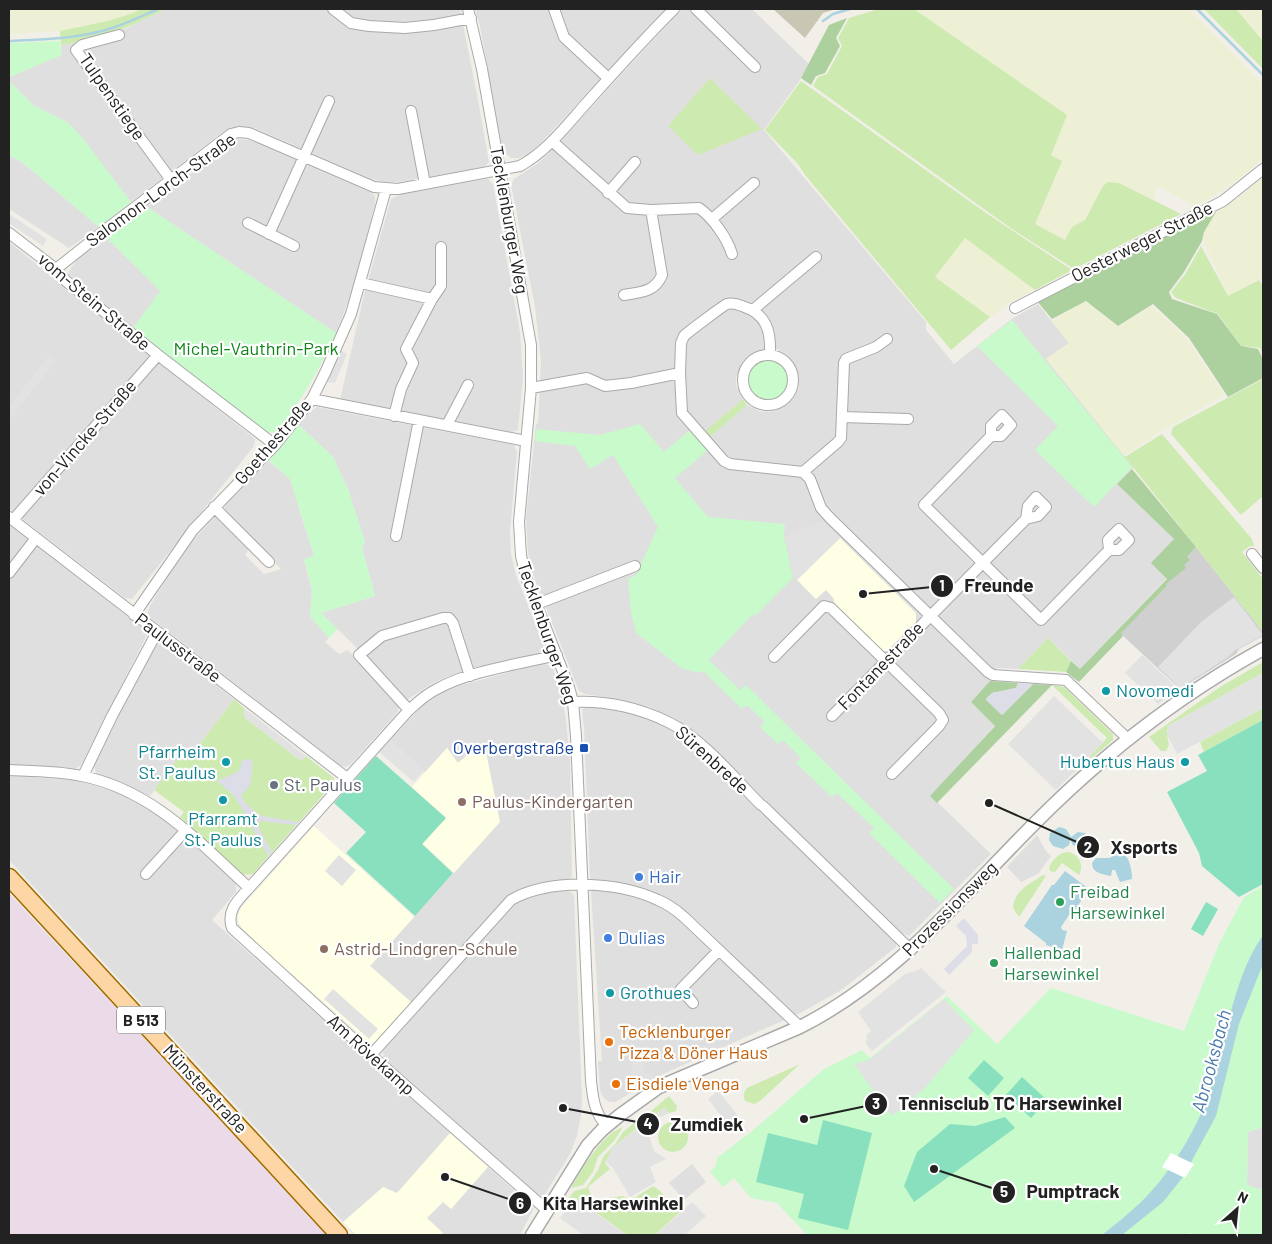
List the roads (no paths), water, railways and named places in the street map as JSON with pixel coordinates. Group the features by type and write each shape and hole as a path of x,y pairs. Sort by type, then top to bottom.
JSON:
{"main road":[{"name":"Münsterstraße","path":"9,877 340,1235"}],"street":[{"path":"332,9 351,24 405,28 434,25 469,13"},
{"path":"554,9 564,37 608,78"},
{"name":"Salomon-Lorch-Straße","path":"56,269 231,134 239,132 249,133 374,187 386,189 425,184 520,166 534,158 553,142 608,78 674,9"},
{"path":"696,9 755,67"},
{"name":"Tecklenburger Weg","path":"469,13 482,69 531,345 531,388 519,537 521,556 527,580 558,655 573,702 591,1081 594,1103 607,1126"},
{"name":"Tulpenstiege","path":"119,35 82,45 76,50 171,180"},
{"path":"269,234 329,101"},
{"path":"411,111 425,184"},
{"path":"553,142 627,208 651,210 699,208 712,219 728,242 732,254"},
{"path":"608,193 635,162"},
{"name":"Oesterweger Straße","path":"1015,308 1223,201 1263,169"},
{"path":"712,219 754,183"},
{"name":"Goethestraße","path":"134,615 193,530 214,506 275,445 312,399 351,314 386,189"},
{"path":"624,295 654,288 662,275 651,210"},
{"path":"248,223 294,246"},
{"name":"vom-Stein-Straße","path":"9,233 56,269 66,281 158,355 275,445"},
{"path":"394,416 401,389 413,363 406,349 432,299 441,286 441,247"},
{"path":"754,309 816,257"},
{"path":"361,283 432,299"},
{"path":"770,355 770,339 762,319 754,309 736,304 723,306 704,322 690,329 684,336 681,343 680,373 682,412 724,461 730,464 803,472 810,479 821,508 830,518 988,672 993,675 1066,680 1128,739"},
{"path":"803,472 838,442 842,433 844,363 846,360 876,347 887,339"},
{"name":"von-Vincke-Straße","path":"11,518 158,355"},
{"path":"761,355 770,355 779,357 786,363 791,370 793,379 792,388 782,402 765,406 749,398 744,391 742,382 743,373 753,359 761,355"},
{"path":"531,388 587,378 604,386 680,373"},
{"path":"447,425 468,385"},
{"path":"312,399 526,441"},
{"path":"842,417 908,419"},
{"path":"396,536 418,420"},
{"path":"991,436 924,505 982,563 1041,620 1109,550"},
{"path":"214,506 268,562"},
{"name":"Paulusstraße","path":"11,518 347,778"},
{"name":"Fontanestraße","path":"832,716 1026,518"},
{"path":"9,573 36,538"},
{"path":"1252,554 1263,568"},
{"path":"537,604 635,566"},
{"path":"774,657 824,606 831,608 939,713 943,720 892,774"},
{"path":"409,710 359,655 382,636 443,618 449,618 453,623 470,676"},
{"path":"83,776 112,716 157,632"},
{"name":"Prozessionsweg","path":"607,1126 659,1087 800,1027 841,1003 911,950 1040,818 1070,789 1128,739 1196,690 1263,649"},
{"path":"9,770 66,773 83,776 109,783 131,792 152,804 186,830 249,888 409,710 435,690 448,683 470,676 558,655"},
{"name":"Sürenbrede","path":"573,702 589,701 621,706 647,713 670,723 702,746 911,950"},
{"path":"146,874 186,830"},
{"path":"371,1055 511,900 524,893 541,888 595,884 648,895 684,917 800,1027"},
{"name":"Am Rövekamp","path":"249,888 236,902 231,912 229,921 232,928 371,1055 548,1211"},
{"path":"693,1003 681,989 718,951"},
{"path":"532,1235 588,1146 607,1126"}],"water":[{"path":"1059,827 1066,829 1071,837 1078,832 1085,833 1089,839 1088,844 1082,848 1077,848 1072,844 1071,838 1069,845 1063,849 1053,846 1049,840 1050,833"},
{"path":"1122,852 1129,861 1132,879 1120,882 1115,870 1112,870 1111,876 1098,872 1092,866 1096,858 1110,858 1116,853"},
{"name":"Freibad Harsewinkel","path":"1065,871 1089,889 1071,916 1069,915 1061,927 1062,930 1067,931 1062,950 1046,945 1046,943 1024,926 1052,885"},
{"path":"1263,935 1263,964 1239,1024 1216,1116 1183,1177 1163,1202 1122,1235 1102,1235 1150,1193 1170,1168 1187,1141 1207,1099 1214,1078 1243,973"}],"waterway":[{"path":"9,41 63,38 89,34 121,25 158,9"},
{"path":"823,21 833,14 850,9"},
{"path":"1197,9 1263,75"}],"place":[{"name":"Freunde","path":"863,594"},
{"name":"Novomedi","path":"1106,691"},
{"name":"Overbergstraße","path":"584,748"},
{"name":"Pfarrheim St. Paulus","path":"226,762"},
{"name":"Hubertus Haus","path":"1185,762"},
{"name":"St. Paulus","path":"274,785"},
{"name":"Pfarramt St. Paulus","path":"223,800"},
{"name":"Paulus-Kindergarten","path":"462,802"},
{"name":"Xsports","path":"989,803"},
{"name":"Hair","path":"639,877"},
{"name":"Freibad Harsewinkel","path":"1060,902"},
{"name":"Dulias","path":"608,938"},
{"name":"Astrid-Lindgren-Schule","path":"324,949"},
{"name":"Hallenbad Harsewinkel","path":"994,963"},
{"name":"Grothues","path":"610,993"},
{"name":"Tecklenburger Pizza & Döner Haus","path":"609,1042"},
{"name":"Eisdiele Venga","path":"616,1084"},
{"name":"Zumdiek","path":"563,1108"},
{"name":"Tennisclub TC Harsewinkel","path":"804,1119"},
{"name":"Pumptrack","path":"934,1169"},
{"name":"Kita Harsewinkel","path":"445,1177"}],"park label":[{"name":"Michel-Vauthrin-Park","path":"256,349"}],"water label":[{"name":"Abrooksbach","path":"1211,1061"}]}
